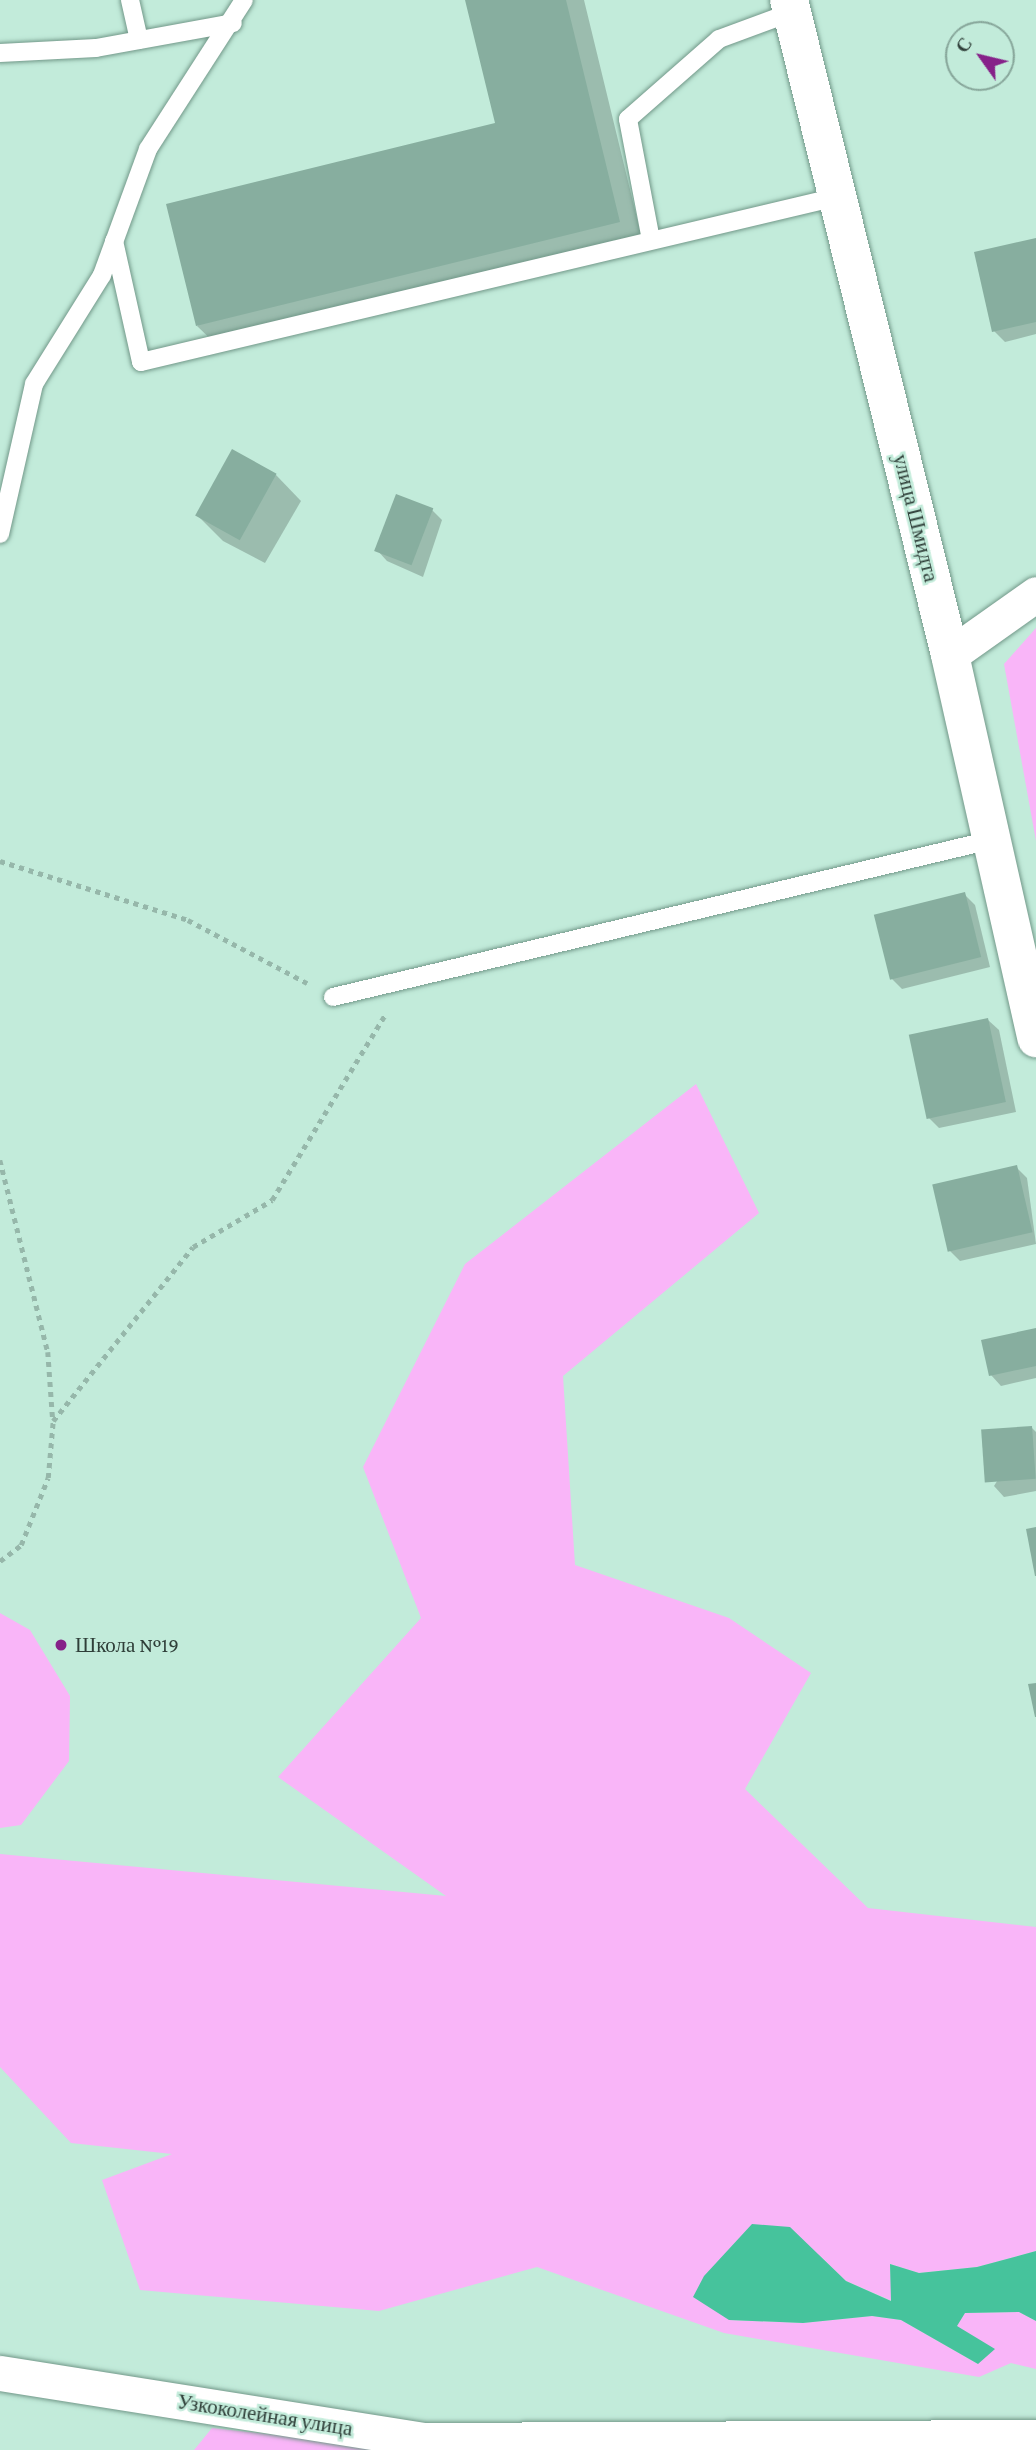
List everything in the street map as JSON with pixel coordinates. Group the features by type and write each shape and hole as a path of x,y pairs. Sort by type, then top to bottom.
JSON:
{"main road":[{"name":"улица Шмидта","path":"790,6 950,654 1036,1038"}],"street":[{"path":"950,654 1036,594"},
{"name":"Узкоколейная улица","path":"0,2373 421,2440 1036,2438"}],"lane":[{"path":"130,0 139,40"},
{"path":"0,534 34,384 102,275 148,149 233,23 244,0"},
{"path":"651,240 628,119 719,39 790,6"},
{"path":"0,53 96,48 233,23"},
{"path":"114,241 141,362 837,197"},
{"path":"332,996 991,840"}],"path":[{"path":"0,861 188,920 332,996"},
{"path":"53,1421 193,1247 272,1200 320,1115 408,979"},
{"path":"0,1160 48,1352 53,1421 48,1478 21,1545 0,1561"}],"shaded area":[{"path":"1036,628 1036,841 1004,664"},
{"path":"696,1084 759,1213 563,1376 575,1565 729,1618 811,1673 745,1789 868,1908 1036,1927 1036,2251 977,2267 919,2273 890,2264 892,2301 846,2281 819,2255 729,2320 803,2323 872,2316 901,2320 978,2364 957,2325 965,2313 1019,2312 1036,2321 1036,2369 1011,2363 979,2377 724,2333 537,2267 379,2311 140,2290 102,2180 172,2154 71,2143 0,2067 0,1854 446,1896 278,1777 421,1618 363,1467 465,1264"},
{"path":"0,1613 30,1630 70,1696 69,1761 21,1825 0,1828"},
{"path":"752,2224 790,2227 846,2281 891,2301 890,2264 919,2273 977,2267 1036,2251 1036,2321 1019,2312 965,2313 957,2326 995,2349 978,2364 901,2320 872,2316 803,2323 729,2320 693,2297 704,2276"},
{"path":"212,2428 332,2441 497,2450 194,2450"}],"building":[{"path":"465,0 566,0 620,222 196,326 166,204 495,123"},
{"path":"1036,238 1036,322 992,332 974,252"},
{"path":"232,449 277,474 240,540 195,515"},
{"path":"396,494 433,508 411,565 374,551"},
{"path":"965,892 981,957 890,980 874,915"},
{"path":"988,1018 1006,1102 927,1119 909,1035"},
{"path":"1017,1165 1033,1232 948,1252 932,1185"},
{"path":"1036,1328 1036,1366 989,1376 981,1340"},
{"path":"1032,1426 1036,1479 985,1482 981,1430"},
{"path":"1036,1527 1036,1576 1035,1576 1026,1529"},
{"path":"1036,1683 1036,1717 1035,1717 1028,1684"}],"place":[{"name":"Школа №19","path":"61,1645"}]}
